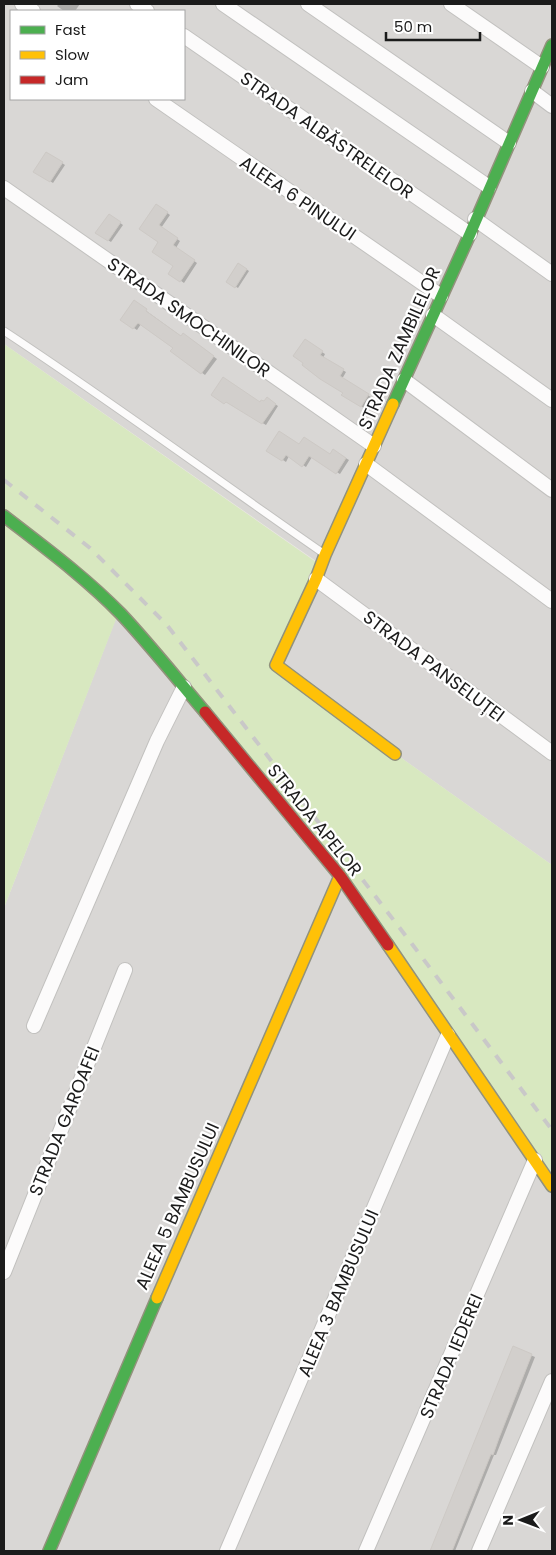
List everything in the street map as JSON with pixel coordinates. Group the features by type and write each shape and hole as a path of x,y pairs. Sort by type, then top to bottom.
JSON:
{"street":[{"path":"222,4 489,187"},
{"path":"308,4 509,143"},
{"path":"450,4 542,67"},
{"name":"STRADA ALBĂSTRELELOR","path":"185,37 470,234"},
{"name":"STRADA ZAMBILELOR","path":"395,754 276,665 470,234 552,45"},
{"path":"532,91 552,106"},
{"name":"ALEEA 6 PINULUI","path":"157,100 441,296"},
{"name":"STRADA SMOCHINILOR","path":"4,188 374,446"},
{"path":"475,219 552,274"},
{"path":"433,315 552,400"},
{"path":"404,380 552,490"},
{"path":"366,464 552,600"},
{"name":"STRADA APELOR","path":"4,516 77,573 120,613 340,876 552,1186"},
{"name":"STRADA PANSELUȚEI","path":"316,578 552,753"},
{"path":"34,1026 157,741 184,688"},
{"name":"ALEEA 5 BAMBUSULUI","path":"49,1551 168,1271 340,876"},
{"name":"STRADA GAROAFEI","path":"4,1272 125,970"},
{"name":"ALEEA 3 BAMBUSULUI","path":"227,1551 448,1035"},
{"name":"STRADA IEDEREI","path":"366,1551 536,1160"},
{"path":"479,1551 552,1381"}],"lane":[{"path":"4,330 326,554"}],"shaded area":[{"path":"4,4 552,4 552,865 279,671 316,561 4,344"},
{"path":"120,608 180,673 552,1174 552,1551 4,1551 4,908"}],"green space":[{"path":"4,344 316,562 279,671 552,865 552,1174 318,838 120,609 4,908"}],"building":[{"path":"46,152 63,162 50,182 33,172"},
{"path":"156,204 168,212 159,225 178,238 173,245 195,260 180,282 168,274 173,266 152,252 158,242 139,229"},
{"path":"109,214 121,222 108,241 95,233"},
{"path":"238,263 247,269 235,288 226,282"},
{"path":"134,300 181,336 183,333 214,356 201,374 170,351 173,348 138,323 133,329 120,320"},
{"path":"305,339 323,351 320,355 344,369 340,376 369,394 361,407 341,395 343,393 320,379 293,356"},
{"path":"223,377 260,402 261,400 264,401 267,397 276,404 262,424 211,395"},
{"path":"279,431 299,444 304,437 330,454 333,449 346,458 336,474 309,456 302,467 286,455 282,461 266,451"},
{"path":"513,1346 532,1354 493,1455 491,1454 452,1551 430,1551"}],"railway":[{"path":"4,480 90,548 167,625 552,1130"}],"traffic: fast":[{"path":"393,404 470,234 552,45"},
{"path":"4,516 107,600 205,712"},
{"path":"49,1551 157,1298"}],"traffic: slow":[{"path":"393,404 276,665 395,754"},
{"path":"157,1298 340,876"},
{"path":"388,945 552,1186"}],"traffic: jam":[{"path":"205,712 340,876 388,945"}]}
